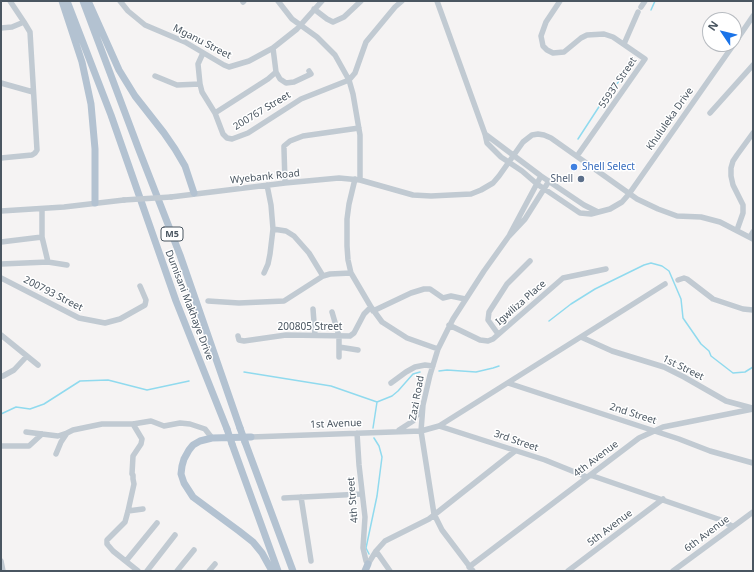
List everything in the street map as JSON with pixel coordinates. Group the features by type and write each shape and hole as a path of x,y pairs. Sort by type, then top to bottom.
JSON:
{"main road":[{"path":"62,1 82,62 91,104 95,150 95,203"},
{"name":"Dumisani Makhaye Drive","path":"68,1 106,101 176,301 227,429 278,571"},
{"name":"Dumisani Makhaye Drive","path":"83,1 180,255 245,442 293,571"},
{"path":"88,1 119,70 135,96 175,149 185,166 194,194"},
{"path":"252,437 212,438 200,441 189,450 182,466 181,474 184,483 193,497 253,542 262,553 272,571"},
{"path":"365,571 368,564"}],"street":[{"path":"1,158 32,155 36,150 30,32 10,1"},
{"name":"Mganu Street","path":"120,1 128,11 145,25 185,42 224,66 232,67 249,61 273,48 290,36 318,5"},
{"path":"278,1 292,19 317,37 329,49 339,62 349,80 353,94 361,146 358,180 349,204 347,219 348,260 352,273 372,309 382,322 414,341 438,349"},
{"path":"318,5 330,21 333,22 344,17 361,1"},
{"path":"349,80 355,73 366,42 394,7 402,1"},
{"name":"Khululeka Drive","path":"437,1 487,143 501,157 522,171 544,189 580,213 592,214 616,206 629,194 728,52"},
{"name":"55937 Street","path":"560,1 546,22 541,36 543,46 547,50 553,53 564,52 587,35 604,34 624,44 645,58 577,156"},
{"path":"624,44 639,10 645,1"},
{"name":"Khululeka Drive","path":"742,32 753,16"},
{"path":"1,28 12,27 24,22"},
{"path":"273,48 276,72 282,81 289,83 311,74 309,71"},
{"name":"200767 Street","path":"203,53 198,64 202,92 215,113 223,134 227,138 232,139 248,132 301,99 349,80"},
{"path":"710,113 753,64"},
{"path":"215,113 268,79 276,72"},
{"path":"156,76 176,85 200,84"},
{"path":"1,83 33,92"},
{"path":"285,183 284,146 290,141 303,136 359,128"},
{"path":"737,230 743,213 743,205 733,186 731,168 733,161 753,133"},
{"path":"485,134 541,176 584,205 598,212"},
{"name":"Wyebank Road","path":"1,211 42,209 124,200 171,197 339,178 358,180 413,195 431,196 471,194 493,183 527,138 538,134 551,138 629,194 658,209 677,216 711,219 752,236"},
{"name":"Zazi Road","path":"509,236 511,229 541,176"},
{"name":"Zazi Road","path":"471,569 442,530 434,514 420,431 423,405 438,349 449,325 465,299 509,236 525,219 549,181"},
{"path":"264,273 269,260 273,229 267,185"},
{"path":"42,209 42,237 48,262"},
{"path":"273,229 286,231 294,236 309,253 323,276"},
{"path":"1,242 42,237"},
{"name":"200793 Street","path":"1,264 48,262 67,265"},
{"path":"498,334 488,320 489,312 507,284 530,262"},
{"name":"Igwiliza Place","path":"449,325 480,340 488,341 563,278 606,269"},
{"path":"208,301 239,303 284,301 323,276 330,274 352,273"},
{"name":"200793 Street","path":"1,278 79,318 105,322 120,320 145,305 146,300 140,286"},
{"path":"678,280 682,278 687,279 713,299 743,309 753,310"},
{"path":"420,431 439,426 489,393 666,284"},
{"path":"372,309 424,289 430,289 443,298 451,296 465,299"},
{"path":"313,309 315,335"},
{"name":"200805 Street","path":"238,336 240,340 244,341 286,335 350,336 364,314 372,309"},
{"path":"332,312 340,336 339,357"},
{"path":"1,335 38,365"},
{"name":"1st Street","path":"581,337 612,350 672,371 726,401 753,409"},
{"path":"339,348 358,350"},
{"path":"3,376 14,370 27,356"},
{"path":"392,383 415,367 424,365 433,366"},
{"name":"2nd Street","path":"508,382 710,451 753,463"},
{"path":"396,432 413,420 423,405"},
{"name":"4th Avenue","path":"471,569 588,476 639,438 663,427 753,409"},
{"path":"26,432 58,436 73,430 102,424 133,424 150,421 164,426 180,423 190,424 205,429 212,438"},
{"path":"133,424 142,438 141,444 133,456 132,479 134,484 125,522 107,540 107,544 113,551 138,571"},
{"name":"3rd Street","path":"439,426 545,460 588,476 663,499 718,519 732,526"},
{"name":"1st Avenue","path":"252,437 420,431"},
{"path":"56,454 67,433"},
{"name":"4th Street","path":"357,433 364,517 363,548 368,564"},
{"path":"1,446 29,446 42,434"},
{"path":"368,564 376,551 390,538 429,519 515,451"},
{"path":"284,498 362,494"},
{"path":"301,497 311,561"},
{"name":"5th Avenue","path":"568,571 663,499"},
{"path":"128,511 143,509"},
{"name":"6th Avenue","path":"673,571 753,512"},
{"path":"126,561 157,523"},
{"path":"147,571 175,535"},
{"path":"177,571 194,550"},
{"path":"376,551 390,571"},
{"path":"1,561 3,571"},
{"path":"209,571 215,564"}],"waterway":[{"path":"651,10 655,1"},
{"path":"578,139 606,96 629,70 633,63"},
{"path":"549,321 571,304 595,289 651,263 662,266 669,271 681,299 683,318 701,344 709,351 711,356 733,373 745,372 753,367"},
{"path":"439,371 447,370 476,372 499,366"},
{"path":"244,372 331,386 377,402 392,396 413,374 420,372"},
{"path":"1,414 16,407 30,409 44,404 80,381 108,380 147,390 189,381"},
{"path":"373,428 377,402"},
{"path":"369,554 366,548 377,496 382,457 379,446 374,438"}],"place":[{"name":"Shell Select","path":"574,167"},
{"name":"Shell","path":"581,179"}]}
